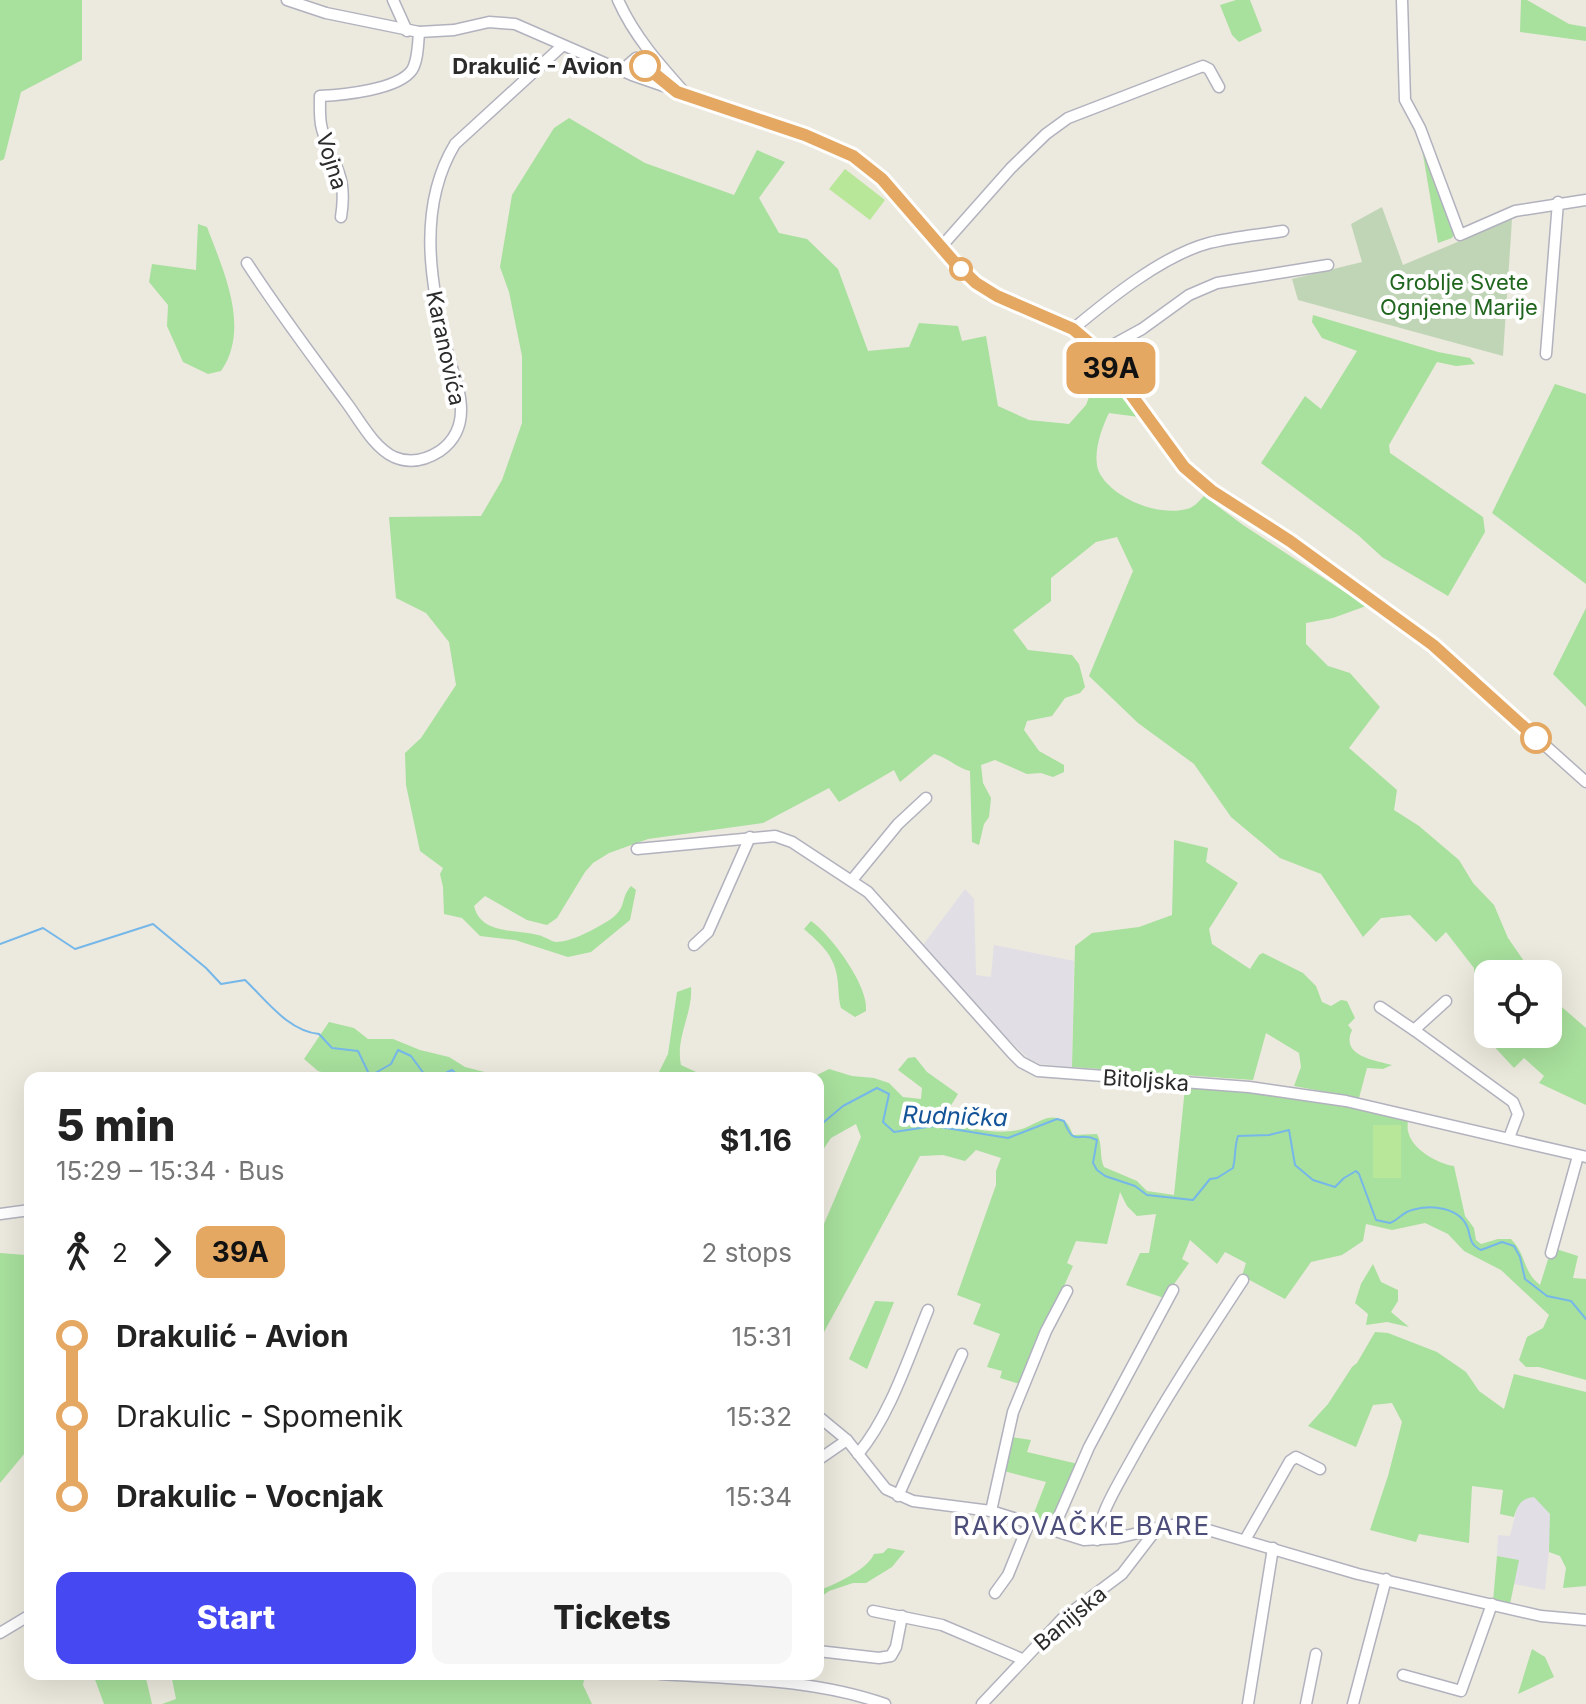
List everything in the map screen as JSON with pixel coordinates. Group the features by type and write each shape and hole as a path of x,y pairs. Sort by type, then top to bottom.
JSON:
{"street":[{"path":"287,0 326,13 407,31 454,30 502,22 526,29 621,71 805,135 853,156 882,179 976,283 997,296 1073,329 1100,352 1184,467 1212,491 1290,541 1433,645 1586,782"},
{"path":"319,0 326,13"},
{"path":"393,0 407,31"},
{"path":"618,0 626,20 681,93"},
{"path":"1402,0 1405,100 1420,128 1460,235 1515,211 1586,200"},
{"name":"Vojna","path":"341,217 344,197 342,176 321,127 320,96 353,94 407,75 415,62 419,32"},
{"name":"Karanovića","path":"247,263 377,444 393,456 411,461 425,459 440,450 452,441 461,413 431,272 432,208 437,183 455,144 562,46"},
{"path":"621,71 636,58 681,93"},
{"path":"941,247 1011,168 1046,134 1068,118 1203,66 1209,69 1219,87"},
{"path":"1546,354 1558,202"},
{"path":"1073,329 1131,285 1185,253 1206,244 1283,231"},
{"path":"1100,352 1142,329 1189,295 1217,283 1328,265"},
{"path":"852,880 898,824 926,798"},
{"name":"Bitoljska","path":"750,837 775,836 792,842 852,880 883,908 966,1004 1021,1062 1031,1068 1045,1072 1290,1092 1403,1112 1582,1157"},
{"path":"637,849 750,837 708,932 694,945"},
{"path":"1414,1030 1446,1001"},
{"path":"1380,1007 1513,1102 1518,1114 1509,1138"},
{"path":"1551,1253 1582,1157"},
{"path":"0,1214 24,1211"},
{"path":"1097,1540 1099,1526 1150,1426 1243,1280"},
{"path":"1052,1532 1089,1447 1173,1290"},
{"path":"991,1511 1013,1412 1046,1331 1067,1291"},
{"path":"858,1454 893,1392 928,1310"},
{"path":"898,1496 962,1354"},
{"path":"824,1421 847,1440 886,1489 898,1496 991,1511 1084,1540 1191,1525 1328,1566 1557,1619 1586,1620"},
{"path":"824,1456 847,1440"},
{"path":"1245,1540 1290,1461 1296,1457 1320,1469"},
{"path":"995,1593 1010,1570 1029,1523"},
{"name":"Banijska","path":"982,1704 1022,1659 1071,1612 1122,1574 1154,1528"},
{"path":"1248,1704 1273,1548"},
{"path":"1353,1704 1386,1579"},
{"path":"1403,1675 1461,1691 1492,1604"},
{"path":"873,1611 942,1625 1022,1659"},
{"path":"824,1652 879,1658 891,1656 896,1647 902,1616"},
{"path":"0,1633 24,1619"},
{"path":"1306,1704 1316,1654"},
{"path":"736,1680 849,1693 885,1704"}],"shaded area":[{"path":"965,889 974,899 976,975 991,977 994,945 1074,961 1072,1067 1040,1064 1029,1059 975,1008 920,949"},
{"path":"1534,1497 1550,1513 1545,1590 1514,1584 1518,1560 1497,1556 1498,1535 1510,1536 1518,1505 1526,1498"}],"green space":[{"path":"0,0 82,0 82,60 21,92 4,159 0,161"},
{"path":"1250,0 1262,31 1239,42 1232,35 1220,5"},
{"path":"1521,0 1527,0 1569,24 1586,27 1586,41 1520,32"},
{"path":"569,118 645,163 734,195 757,150 785,162 759,198 779,233 807,239 838,269 868,351 909,347 919,323 958,326 962,341 986,336 998,406 1029,420 1069,424 1086,405 1099,371 1139,417 1109,413 1100,435 1097,467 1116,492 1140,504 1166,511 1190,508 1204,496 1366,606 1333,618 1306,623 1306,644 1328,666 1350,673 1380,707 1349,748 1397,790 1394,810 1419,826 1459,860 1473,883 1494,905 1508,938 1523,960 1474,960 1474,968 1446,932 1436,942 1410,915 1381,918 1363,937 1321,874 1280,858 1231,817 1194,764 1138,723 1089,676 1133,571 1117,537 1096,542 1051,578 1051,601 1013,630 1028,650 1072,655 1079,664 1085,687 1080,693 1065,698 1052,716 1027,721 1024,730 1039,751 1064,765 1064,772 1053,777 1041,773 1027,774 995,760 981,765 983,783 991,798 989,817 979,845 972,842 970,771 934,754 900,782 894,770 839,802 829,788 763,823 648,839 609,853 585,872 557,918 547,925 527,920 485,896 474,906 484,922 492,926 562,942 587,933 611,919 617,914 631,886 636,890 630,920 591,952 568,957 515,940 480,936 462,918 444,914 440,874 443,868 420,851 406,785 405,753 421,738 456,685 449,642 426,613 396,598 389,517 481,516 502,480 522,423 522,356 509,292 500,267 512,195 554,128"},
{"path":"1420,137 1456,229 1452,238 1438,243"},
{"path":"845,169 885,200 870,220 829,189"},
{"name":"Groblje Svete Ognjene Marije","path":"1382,207 1403,265 1512,219 1503,356 1298,300 1292,279 1362,262 1351,224"},
{"path":"198,224 207,227 226,280 234,318 230,354 221,371 208,374 183,362 167,326 168,305 149,282 152,264 196,270"},
{"path":"1313,315 1438,352 1470,358 1475,364 1456,366 1437,362 1389,445 1390,453 1483,517 1485,532 1448,596 1382,557 1358,535 1261,463 1305,396 1321,409 1357,351 1322,338 1312,322"},
{"path":"1555,384 1586,394 1586,584 1492,513"},
{"path":"1586,608 1586,707 1553,674"},
{"path":"1174,840 1208,848 1206,862 1238,883 1209,929 1212,944 1250,969 1263,953 1303,973 1316,986 1322,1002 1331,1006 1341,1000 1347,1001 1355,1018 1348,1025 1352,1030 1351,1046 1368,1059 1392,1065 1383,1069 1367,1068 1359,1098 1294,1086 1301,1067 1299,1053 1266,1033 1253,1080 1072,1067 1075,946 1092,933 1139,927 1172,915"},
{"path":"811,921 838,949 861,988 866,1011 855,1017 841,1008 838,980 829,955 804,929"},
{"path":"691,987 680,1055 681,1065 696,1072 659,1072 668,1054 677,992"},
{"path":"1562,1007 1586,1028 1586,1105 1539,1083 1544,1076 1524,1058 1514,1068 1495,1048 1562,1048"},
{"path":"329,1022 354,1028 368,1039 393,1039 485,1072 321,1072 304,1059"},
{"path":"915,1057 927,1072 958,1094 942,1120 1003,1132 1022,1129 1053,1117 1061,1119 1068,1124 1073,1135 1097,1134 1104,1167 1137,1181 1147,1191 1174,1195 1185,1088 1264,1093 1408,1117 1408,1131 1414,1144 1433,1159 1454,1166 1465,1216 1474,1228 1476,1240 1481,1244 1511,1239 1530,1274 1540,1285 1550,1253 1556,1249 1578,1256 1573,1278 1586,1279 1586,1380 1539,1367 1526,1367 1519,1360 1527,1337 1543,1328 1549,1315 1501,1270 1464,1251 1448,1234 1425,1223 1392,1230 1366,1224 1363,1241 1342,1255 1311,1262 1285,1299 1242,1276 1246,1263 1225,1252 1217,1264 1190,1240 1182,1259 1189,1263 1164,1298 1126,1285 1140,1253 1149,1253 1156,1214 1137,1216 1120,1192 1107,1244 1076,1241 1067,1263 1073,1266 1020,1384 1000,1378 1002,1371 987,1367 1000,1334 973,1324 981,1304 957,1295 996,1185 996,1171 1001,1158 976,1150 965,1161 943,1155 920,1156 824,1332 824,1224 861,1137 856,1124 831,1138 824,1148 823,1072 829,1069 874,1078 889,1083 903,1097 921,1099 922,1088 898,1070 908,1058"},
{"path":"1373,1125 1401,1125 1401,1178 1373,1178"},
{"path":"0,1253 24,1255 24,1454 0,1483"},
{"path":"1373,1264 1381,1282 1398,1290 1398,1301 1391,1312 1409,1327 1387,1322 1366,1325 1368,1314 1355,1303 1361,1284"},
{"path":"875,1301 894,1302 867,1369 849,1359"},
{"path":"1375,1332 1388,1333 1437,1352 1466,1372 1479,1391 1504,1409 1514,1374 1586,1392 1586,1586 1563,1588 1566,1568 1560,1556 1549,1552 1550,1514 1534,1497 1521,1503 1514,1517 1500,1514 1503,1490 1472,1486 1469,1543 1419,1534 1416,1542 1370,1530 1402,1422 1392,1403 1373,1405 1356,1447 1308,1426 1328,1404"},
{"path":"1011,1437 1031,1440 1027,1452 1078,1464 1051,1526 1032,1518 1046,1482 1004,1471"},
{"path":"888,1548 905,1551 892,1567 866,1583 853,1583 824,1595 824,1588 864,1566 874,1554 883,1553"},
{"path":"1497,1556 1519,1560 1510,1604 1493,1601"},
{"path":"1532,1649 1545,1657 1554,1677 1518,1694"},
{"path":"95,1680 146,1680 152,1704 104,1704"},
{"path":"172,1680 584,1680 583,1685 592,1704 162,1704 176,1699"}],"waterway":[{"name":"Rudnička","path":"0,944 43,928 75,949 153,924 221,984 245,980 297,1027 319,1034 332,1048 358,1051 368,1072"},
{"name":"Rudnička","path":"377,1072 391,1064 398,1050 411,1056 423,1072"},
{"name":"Rudnička","path":"448,1072 454,1072"},
{"name":"Rudnička","path":"824,1122 843,1106 877,1088 889,1094 883,1122 894,1132 934,1126 1008,1138 1057,1119 1064,1121 1074,1137 1097,1140 1093,1163 1105,1176 1135,1186 1147,1195 1193,1200 1210,1179 1233,1168 1238,1136 1269,1135 1289,1130 1295,1165 1313,1180 1335,1187 1356,1171 1376,1220 1390,1223 1406,1212 1419,1208 1452,1212 1464,1222 1475,1246 1481,1250 1502,1242 1514,1246 1525,1279 1547,1296 1571,1301 1586,1319"}],"bus line":[{"name":"39A","path":"645,66 677,92 805,135 853,156 882,179 976,283 997,296 1073,329 1100,352 1184,467 1212,491 1290,541 1433,645 1536,738"}],"place":[{"name":"Drakulić - Avion","path":"645,66"}],"district":[{"name":"RAKOVAČKE BARE","path":"1082,1525"}]}
